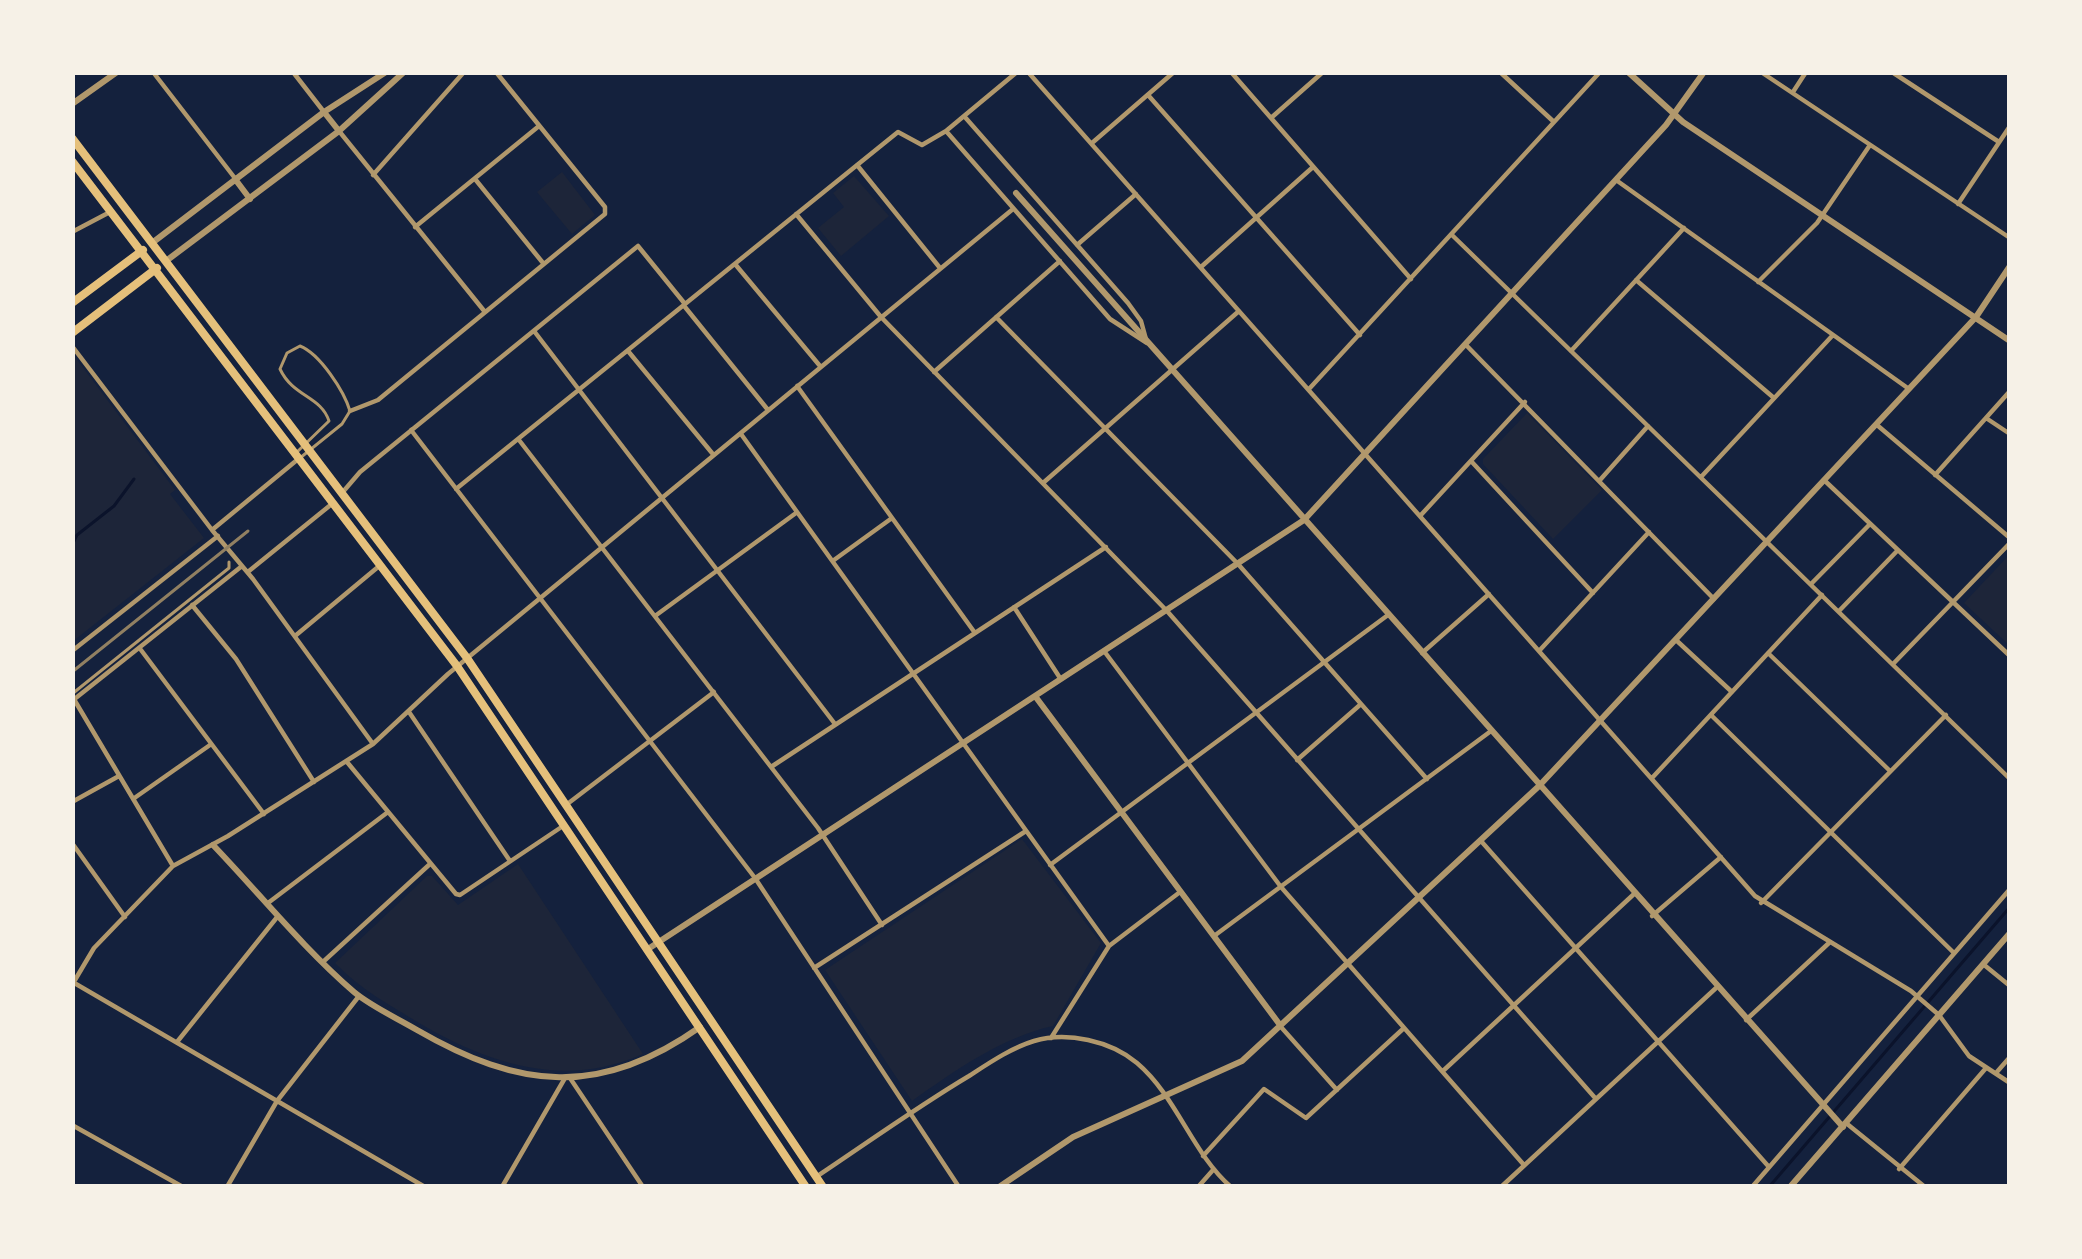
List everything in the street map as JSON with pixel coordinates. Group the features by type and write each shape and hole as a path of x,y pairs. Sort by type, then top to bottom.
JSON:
{"main road":[{"path":"72,138 310,445 467,658 823,1187"},
{"path":"72,161 457,666 804,1186"},
{"path":"72,304 152,243"},
{"path":"72,333 166,261"}],"street":[{"path":"72,104 117,72"},
{"path":"153,72 250,199"},
{"path":"293,72 485,313"},
{"path":"152,243 324,112 386,72"},
{"path":"166,261 339,131 404,72"},
{"path":"373,176 464,72"},
{"path":"310,445 342,424 350,411 378,400 605,214 605,207 496,72"},
{"path":"456,489 898,132 922,146 1017,72"},
{"path":"1028,72 1761,902 1920,998 1969,1056 2010,1083"},
{"path":"1091,144 1174,72"},
{"path":"1231,72 1411,279"},
{"path":"1271,118 1323,72"},
{"path":"1501,72 1554,122"},
{"path":"1309,389 1600,72"},
{"path":"1628,72 1675,116 2010,341"},
{"path":"648,949 1304,520 1675,116 1704,72"},
{"path":"1761,72 2010,238"},
{"path":"1793,93 1806,72"},
{"path":"1892,72 1999,142"},
{"path":"1148,95 1360,334"},
{"path":"964,116 1128,303 1148,343"},
{"path":"415,227 539,126"},
{"path":"1958,204 2010,126"},
{"path":"946,131 1110,319 1148,343"},
{"path":"1758,281 1824,215 1870,145"},
{"path":"856,166 940,268"},
{"path":"1201,267 1313,167"},
{"path":"475,178 544,264"},
{"path":"1616,180 1909,389"},
{"path":"1016,193 1824,1108 1925,1187"},
{"path":"1077,245 1136,194"},
{"path":"425,1187 73,982 94,948 173,866 373,745 457,666 1013,208"},
{"path":"72,232 112,212"},
{"path":"796,214 881,317 1167,611 1596,1100"},
{"path":"1571,351 1684,228"},
{"path":"1452,235 2010,779"},
{"path":"343,493 360,472 638,246 768,410"},
{"path":"934,372 1060,261"},
{"path":"736,264 821,367"},
{"path":"999,1187 1072,1138 1236,1066 1280,1026 1539,786 1976,317 2010,266"},
{"path":"1636,280 1774,398"},
{"path":"1043,484 1239,311"},
{"path":"996,317 1238,564 1427,779"},
{"path":"534,331 835,724"},
{"path":"1701,477 1833,335"},
{"path":"1466,345 1714,599"},
{"path":"72,346 245,569 373,745"},
{"path":"72,651 215,533 327,428 329,416 321,405 300,396 283,376 282,359 292,349 306,347 316,355 350,411"},
{"path":"628,351 714,455"},
{"path":"797,386 975,633"},
{"path":"1935,475 2010,391"},
{"path":"1420,516 1525,402"},
{"path":"1986,418 2010,434"},
{"path":"1876,424 2010,540 1892,664"},
{"path":"1600,480 1648,426"},
{"path":"411,430 755,878 959,1187"},
{"path":"740,434 1109,946"},
{"path":"519,439 771,766 882,925"},
{"path":"1471,461 1592,593"},
{"path":"1824,480 2010,656"},
{"path":"73,697 333,503"},
{"path":"656,616 798,512"},
{"path":"832,561 892,518"},
{"path":"1811,585 1870,524"},
{"path":"1539,651 1649,532"},
{"path":"771,766 1106,547"},
{"path":"1838,611 1898,550"},
{"path":"73,697 230,568 229,562"},
{"path":"295,636 380,565"},
{"path":"1422,653 1489,594"},
{"path":"1652,778 1822,595"},
{"path":"193,605 236,659 314,782"},
{"path":"1014,608 1060,679"},
{"path":"1050,866 1388,614"},
{"path":"1676,640 1732,692"},
{"path":"140,649 264,814"},
{"path":"1105,651 1280,887 1525,1165"},
{"path":"1768,653 1889,771"},
{"path":"566,806 714,692"},
{"path":"1035,696 1280,1026 1337,1090"},
{"path":"73,697 173,866"},
{"path":"1298,760 1361,704"},
{"path":"409,711 510,862"},
{"path":"1711,715 1954,952"},
{"path":"1761,902 1946,716"},
{"path":"1214,936 1491,731"},
{"path":"133,799 210,745"},
{"path":"347,762 460,895 564,825"},
{"path":"72,802 119,776"},
{"path":"268,903 388,812"},
{"path":"814,968 1026,831"},
{"path":"1481,841 1769,1167"},
{"path":"72,843 124,917"},
{"path":"213,845 359,996 489,1067 567,1078 638,1063 700,1027"},
{"path":"1652,916 1720,857"},
{"path":"324,961 430,864"},
{"path":"1752,1187 2010,889"},
{"path":"1051,1038 1109,946 1180,892"},
{"path":"1442,1072 1634,894"},
{"path":"177,1042 279,914"},
{"path":"1790,1187 2010,933"},
{"path":"1745,1021 1830,942"},
{"path":"1983,964 2010,986"},
{"path":"1501,1187 1716,988"},
{"path":"227,1187 277,1101 359,996"},
{"path":"1203,1156 1264,1089 1306,1118 1404,1028"},
{"path":"816,1177 1014,1050 1051,1038 1080,1039 1134,1060 1231,1187"},
{"path":"1996,1073 2010,1057"},
{"path":"1899,1169 1986,1068"},
{"path":"502,1187 567,1078"},
{"path":"567,1078 643,1187"},
{"path":"72,1125 183,1187"},
{"path":"1198,1187 1214,1170"}],"shaded area":[{"path":"562,172 595,215 572,234 537,192"},
{"path":"854,176 889,216 841,256 818,228 844,207 833,193"},
{"path":"72,353 175,490 170,494 204,538 72,642"},
{"path":"1527,413 1602,490 1553,539 1483,464"},
{"path":"2010,554 2010,646 1964,603"},
{"path":"1022,839 1101,943 1053,1026 997,1047 912,1101 825,970"},
{"path":"518,864 643,1054 585,1070 528,1067 500,1060 419,1023 335,963 427,876 458,905"}],"waterway":[{"path":"72,545 77,535 114,506 134,479"},
{"path":"1769,1187 2010,907"}],"railway":[{"path":"72,672 248,531"}]}
